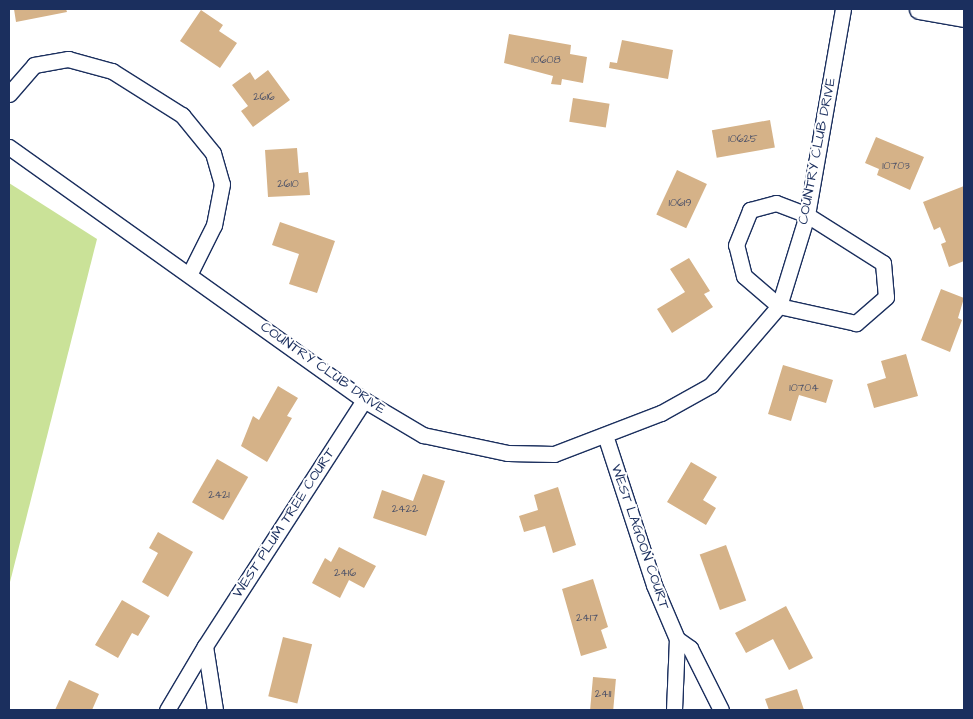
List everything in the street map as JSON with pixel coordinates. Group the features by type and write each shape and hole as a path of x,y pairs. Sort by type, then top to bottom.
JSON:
{"street":[{"name":"COUNTRY CLUB DRIVE","path":"9,147 190,273 364,400 423,435 508,453 554,454 661,413 711,384 780,306 807,215 843,9"},
{"path":"919,9 964,17"},
{"path":"9,94 34,64 68,59 112,70 182,115 214,153 222,184 214,225 190,273"},
{"path":"776,203 807,215 883,263 886,297 856,323 780,306 744,276 736,245 750,210 776,203"},
{"name":"WEST PLUM TREE COURT","path":"167,710 205,646 364,400"},
{"name":"WEST LAGOON COURT","path":"604,435 654,586 677,639 674,710"},
{"name":"WEST LAGOON COURT","path":"677,639 690,648 721,710"},
{"path":"205,646 215,710"}],"green space":[{"path":"9,183 97,239 9,586"}],"building":[{"path":"14,9 66,9 67,12 16,22"},
{"path":"201,10 223,25 219,31 237,43 220,68 180,41"},
{"path":"509,34 571,45 570,54 587,57 583,83 562,79 561,85 551,84 553,76 504,63"},
{"path":"622,40 673,50 668,79 609,68 610,62 617,63"},
{"path":"268,70 290,100 253,127 241,111 248,106 232,85 250,72 255,80"},
{"path":"573,98 610,104 606,127 569,122"},
{"path":"770,120 775,148 717,158 712,130"},
{"path":"876,137 924,157 910,190 877,175 879,169 865,163"},
{"path":"297,148 299,173 308,172 310,195 268,197 265,150"},
{"path":"677,170 707,184 686,228 656,214"},
{"path":"964,186 964,261 949,267 941,244 946,242 940,227 934,230 923,202"},
{"path":"280,222 335,241 317,293 289,284 299,254 272,245"},
{"path":"689,258 710,291 704,294 713,307 672,333 657,309 685,292 670,269"},
{"path":"941,289 964,298 958,318 962,320 950,352 921,340"},
{"path":"906,354 918,396 874,408 867,384 886,378 881,361"},
{"path":"783,365 833,380 826,403 799,395 791,421 768,414"},
{"path":"278,386 298,398 287,416 292,418 267,462 241,446 253,416 259,420"},
{"path":"217,459 248,477 223,520 192,502"},
{"path":"691,462 717,477 703,500 716,508 706,525 667,502"},
{"path":"423,474 445,481 426,536 373,518 382,490 413,501"},
{"path":"558,487 576,545 553,553 545,526 524,532 519,516 538,510 534,495"},
{"path":"158,532 193,552 168,597 142,582 158,553 149,548"},
{"path":"726,545 746,600 720,610 700,555"},
{"path":"339,547 376,566 364,588 349,580 340,598 312,583 325,558 331,562"},
{"path":"593,579 608,627 601,630 607,648 581,656 562,589"},
{"path":"122,600 150,616 138,636 132,633 118,658 95,645"},
{"path":"786,606 813,658 789,670 773,639 746,653 735,633"},
{"path":"283,637 312,644 297,703 268,696"},
{"path":"593,677 616,679 613,710 590,710"},
{"path":"69,680 99,694 92,710 55,710"},
{"path":"797,689 804,710 769,710 765,699"}]}
